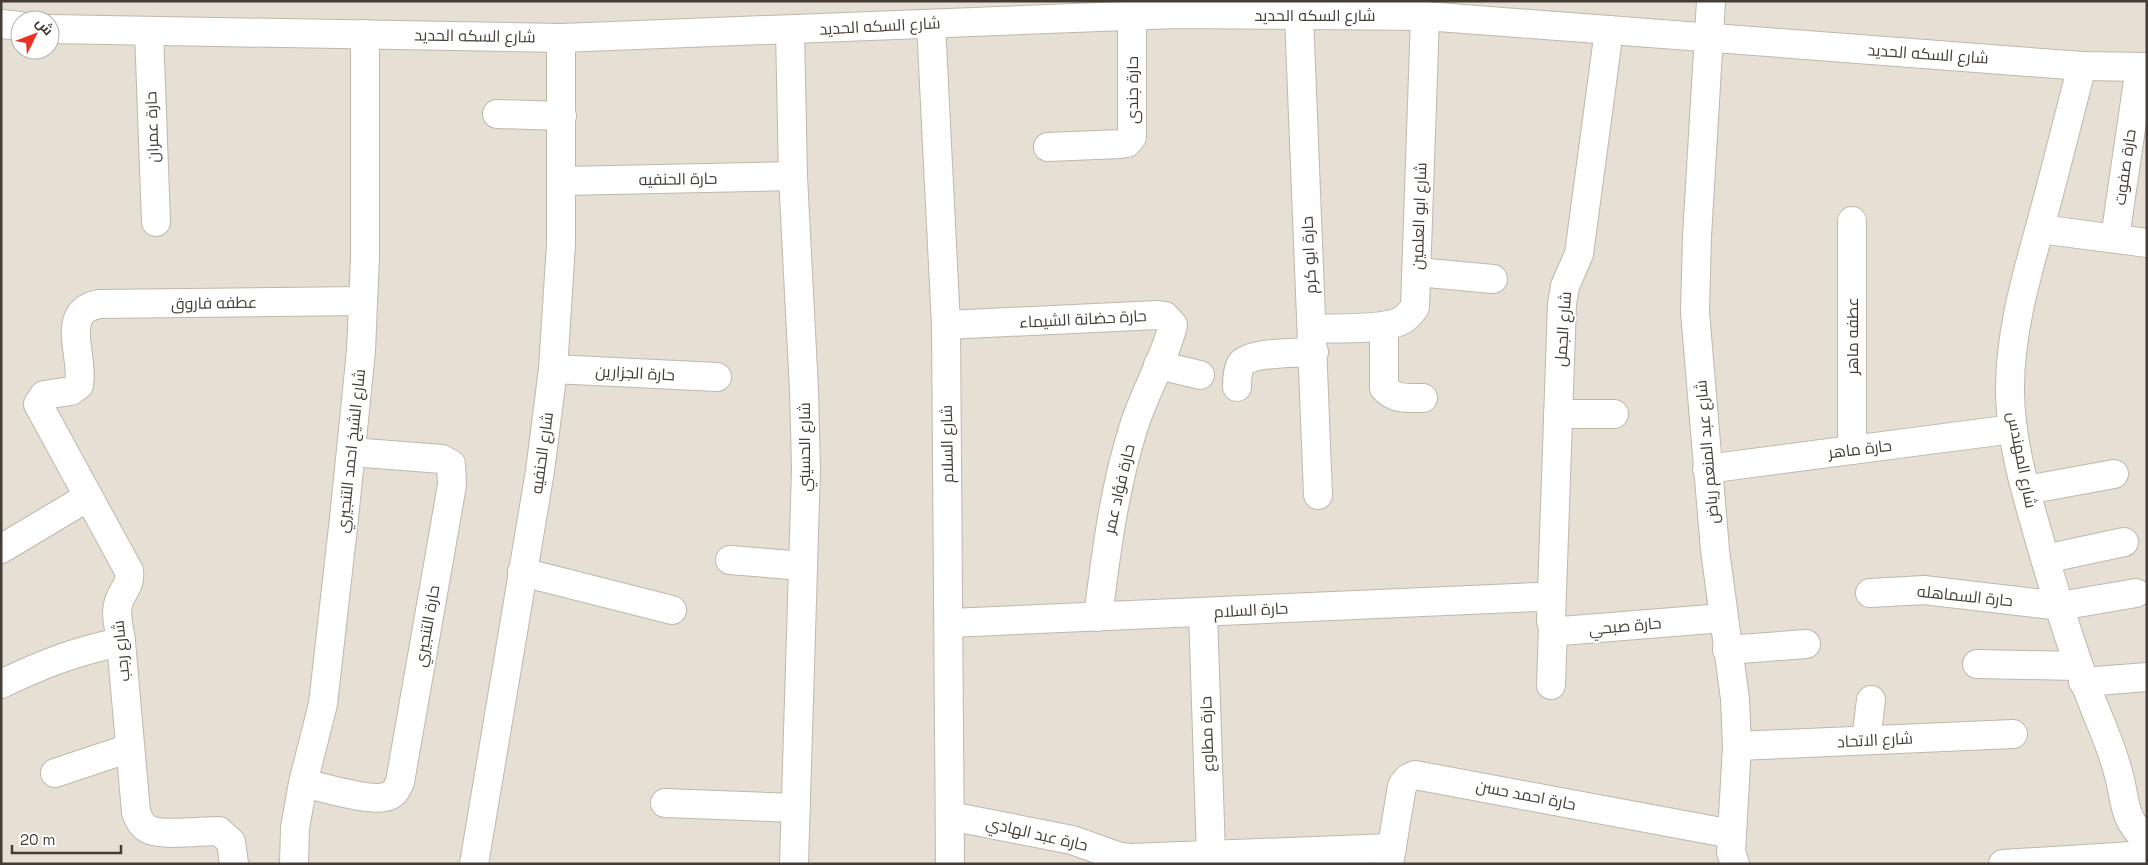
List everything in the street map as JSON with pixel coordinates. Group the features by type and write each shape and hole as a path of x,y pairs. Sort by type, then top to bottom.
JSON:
{"street":[{"path":"1709,38 1711,1"},
{"name":"شارع السكه الحديد","path":"60,28 561,38 1176,14 1425,16 2082,66 2144,67"},
{"name":"حارة جندى","path":"1048,147 1120,144 1127,143 1132,137 1132,16"},
{"name":"حارة ابو كرم","path":"1299,16 1318,495"},
{"name":"شارع ابو العلمين","path":"1237,387 1237,375 1242,363 1251,357 1396,323 1407,317 1414,307 1417,272 1425,16"},
{"name":"شارع السلام","path":"931,24 946,325 950,623 950,864"},
{"name":"شارع الحسيني","path":"790,30 793,176 804,390 806,469 794,864"},
{"name":"شارع الجمل","path":"1551,685 1562,304 1565,286 1579,254 1608,30"},
{"name":"حارة عمران","path":"149,31 156,222"},
{"name":"شارع الشيخ احمد التنجيري","path":"294,864 295,828 303,783 323,704 351,452 365,257 365,34"},
{"name":"شارع الحنفيه","path":"474,864 540,471 553,369 560,262 562,182 561,38"},
{"name":"شارع عبد المنعم رياض","path":"1709,38 1697,236 1695,312 1707,469 1723,618 1735,699 1737,746 1731,852 1735,864"},
{"name":"شارع المهندس","path":"2082,66 2040,229 2025,276 2013,347 2010,394 2013,430 2026,490 2080,674 2119,774 2125,810 2138,821 2147,841"},
{"name":"حارة صفوت","path":"2115,238 2144,67"},
{"path":"497,114 562,116"},
{"name":"حارة الحنفيه","path":"562,182 793,176"},
{"name":"عطفه ماهر","path":"1852,221 1852,450"},
{"path":"2040,229 2147,243"},
{"path":"1417,272 1494,278"},
{"name":"عطفه فاروق","path":"76,325 79,314 88,306 99,304 363,300"},
{"name":"حارة حضانة الشيماء","path":"946,325 1164,316 1173,325 1158,365"},
{"name":"شارع رجب","path":"76,325 79,385 71,392 44,395 38,404 129,571 130,580 128,587 121,596 118,606 136,812 140,823 149,830 160,832 219,831 231,842 234,864"},
{"path":"1384,326 1384,388 1390,395 1399,398 1423,398"},
{"path":"1158,365 1200,375"},
{"name":"حارة فؤاد عمر","path":"1098,617 1109,524 1117,490 1133,429 1158,365"},
{"name":"حارة الجزارين","path":"553,369 717,377"},
{"path":"1558,414 1614,414"},
{"name":"حارة ماهر","path":"1707,469 2013,430"},
{"name":"حارة التنجيري","path":"303,783 377,799 390,796 396,791 400,782 452,485 451,464 442,459 351,452"},
{"path":"2026,490 2114,474"},
{"path":"1,548 88,497"},
{"path":"2045,559 2124,542"},
{"path":"730,560 803,566"},
{"path":"522,572 672,610"},
{"name":"حارة السماهله","path":"1870,593 1924,590 2060,606 2136,593"},
{"name":"حارة السلام","path":"950,623 1536,597 1546,599 1552,615"},
{"name":"حارة مطاوع","path":"1203,612 1211,855"},
{"name":"حارة صبحي","path":"1552,615 1561,631 1723,618"},
{"path":"1,684 58,658 89,648 122,642"},
{"path":"1727,650 1806,644"},
{"path":"1977,664 2080,674 2147,677"},
{"path":"1866,740 1871,700"},
{"name":"شارع الاتحاد","path":"1737,746 2012,734"},
{"path":"55,772 130,748"},
{"name":"حارة احمد حسن","path":"1391,856 1402,786 1408,778 1415,775 1732,834"},
{"path":"664,803 796,808"},
{"name":"حارة عبد الهادي","path":"950,816 1087,854 1168,860 1211,855 1391,856"},
{"path":"2003,864 2147,856"}],"shaded area":[{"path":"1,1 2147,1 2147,864 1,864"}]}
